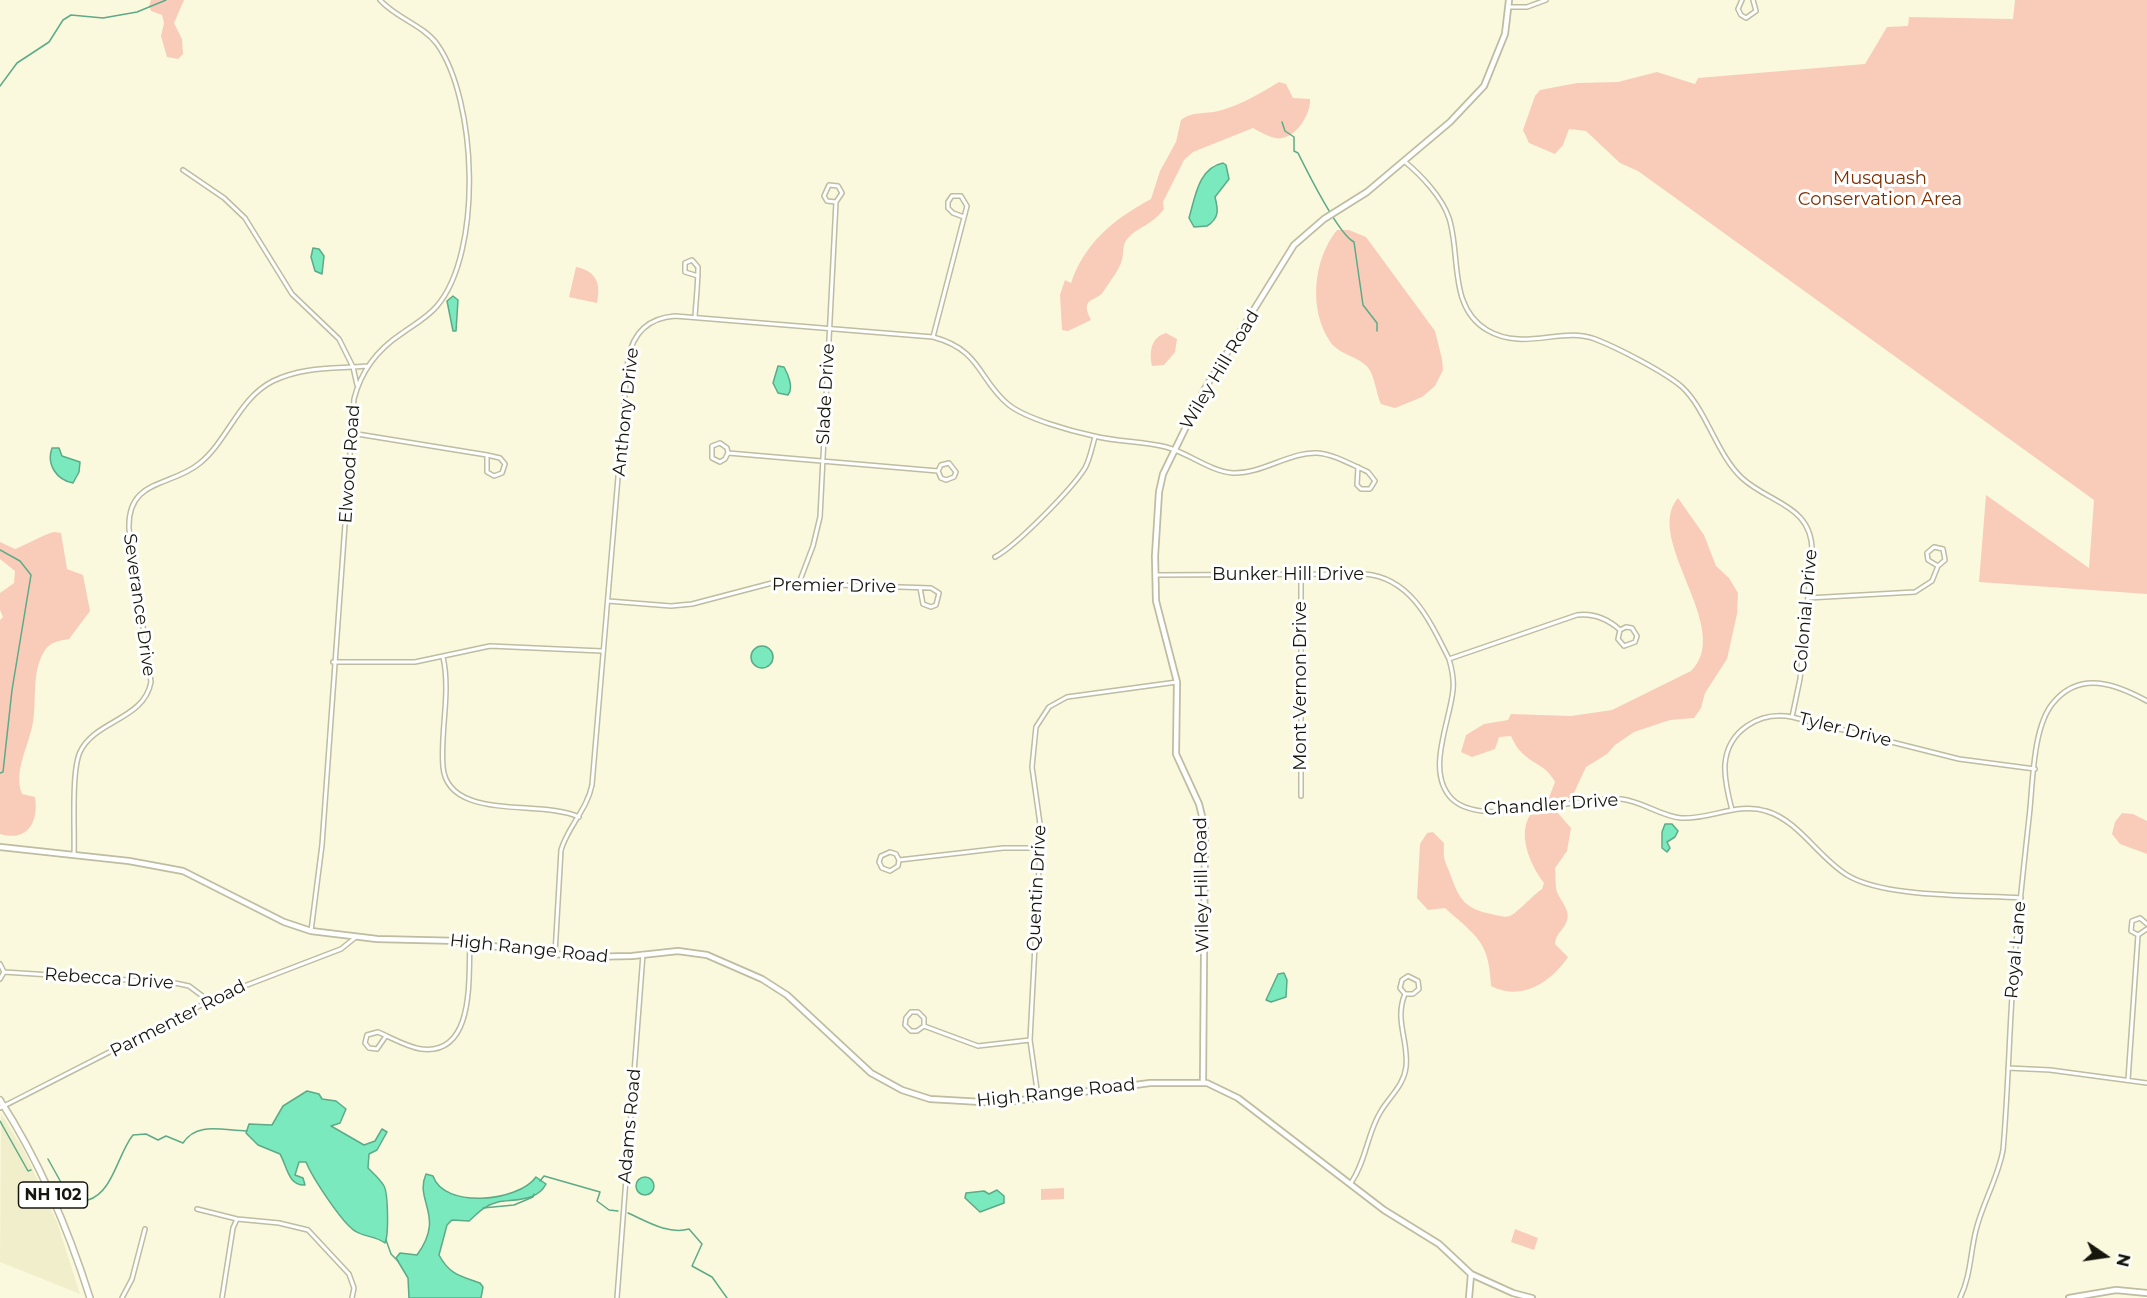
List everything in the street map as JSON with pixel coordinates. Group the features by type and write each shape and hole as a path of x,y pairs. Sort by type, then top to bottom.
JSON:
{"main road":[{"name":"NH 102","path":"0,1100 2,1107 33,1154 56,1203 90,1298"}],"street":[{"name":"Elwood Road","path":"311,931 322,844 333,662 342,579 351,433 357,387 368,366 393,340 429,314 445,295 463,246 469,214 463,110 456,81 443,54 432,38 395,14 380,0"},
{"name":"Wiley Hill Road","path":"1203,1082 1205,828 1199,804 1176,754 1177,682 1158,611 1154,575 1159,492 1163,474 1204,390 1294,245 1320,222 1367,192 1450,122 1484,86 1504,39 1510,7 1509,0"},
{"path":"1510,7 1532,6 1546,0"},
{"path":"1742,0 1738,9 1746,18 1756,11 1753,0"},
{"name":"Colonial Drive","path":"1403,160 1439,200 1447,213 1452,228 1461,298 1474,319 1494,334 1508,338 1578,336 1593,338 1681,387 1739,475 1789,507 1806,525 1812,549 1799,688 1792,717"},
{"path":"183,170 224,198 245,218 292,294 339,339 353,367 357,387"},
{"name":"Slade Drive","path":"799,584 818,527 836,202 841,198 841,190 835,185 829,185 824,193 825,199 836,202"},
{"path":"933,337 964,217 966,200 958,195 952,196 948,202 948,208 952,213 964,217"},
{"path":"695,317 698,276 696,262 690,260 685,263 685,272 698,276"},
{"name":"Anthony Drive","path":"555,954 559,861 566,836 588,802 592,785 630,349 639,332 655,320 664,317 695,317 933,337 956,346 972,358 999,394 1013,408 1095,437 1174,450 1230,472 1245,472 1313,453 1323,454 1358,467"},
{"name":"Severance Drive","path":"74,854 79,753 92,738 140,703 151,681 129,530 133,504 150,486 201,463 248,402 270,383 305,370 368,366"},
{"path":"351,433 487,455 503,460 505,468 500,475 494,476 488,472 487,455"},
{"path":"995,557 1011,548 1077,478 1088,462 1095,437"},
{"path":"720,443 725,446 728,453 720,462 711,458 710,452 712,446 720,443"},
{"path":"728,453 938,471"},
{"path":"949,463 956,472 954,477 946,480 941,478 938,471 943,464 949,463"},
{"path":"1358,467 1373,475 1374,484 1370,489 1361,489 1357,485 1358,467"},
{"path":"1808,598 1915,592 1932,581 1938,566 1946,557 1943,549 1937,546 1931,548 1927,556 1932,564 1938,566"},
{"name":"Bunker Hill Drive","path":"1154,575 1375,575 1398,584 1413,597 1449,659"},
{"name":"Mont Vernon Drive","path":"1301,575 1301,796"},
{"name":"Premier Drive","path":"608,601 682,605 702,602 762,584 799,584 920,588 937,591 939,597 936,605 931,607 923,604 920,588"},
{"path":"1449,659 1577,615 1598,616 1620,630"},
{"path":"1629,627 1635,630 1637,636 1633,645 1624,646 1619,642 1617,636 1620,630 1629,627"},
{"path":"333,662 405,662 443,657 490,646 603,651"},
{"path":"443,657 446,673 443,769 455,791 472,802 554,809 579,817"},
{"name":"Chandler Drive","path":"1449,659 1453,690 1440,774 1447,792 1461,806 1476,810 1500,810 1555,807 1610,799 1634,802 1682,818 1755,808 1775,814 1836,867 1866,884 1896,890 2021,898"},
{"name":"Quentin Drive","path":"1038,1097 1030,1040 1041,821 1032,762 1036,727 1046,710 1067,697 1177,682"},
{"name":"Royal Lane","path":"1960,1298 1969,1275 1976,1230 2001,1162 2021,898 2035,769 2045,714 2057,698 2067,690 2086,683 2106,683 2147,701"},
{"name":"Tyler Drive","path":"1732,810 1725,767 1734,739 1748,725 1761,718 1776,715 1959,759 2035,769"},
{"name":"High Range Road","path":"0,847 74,854 183,871 284,922 311,931 356,937 470,942 555,954 612,957 678,951 698,953 762,979 810,1014 863,1068 911,1094 940,1101 979,1103 1150,1083 1203,1082 1230,1092 1384,1210 1422,1232 1471,1274 1513,1293 1532,1298"},
{"path":"899,860 1003,848 1040,848"},
{"path":"890,852 896,854 899,860 898,866 890,871 884,870 879,862 884,853 890,852"},
{"path":"2138,935 2131,931 2132,921 2140,918 2147,924"},
{"path":"2138,935 2147,929"},
{"path":"2128,1080 2138,935"},
{"name":"Parmenter Road","path":"2,1107 239,987 341,950 356,937"},
{"path":"386,1036 377,1049 369,1048 365,1044 367,1035 372,1032 386,1036 412,1047 431,1049 449,1043 458,1034 465,1016 470,942"},
{"name":"Adams Road","path":"617,1298 643,954"},
{"path":"0,964 4,972 0,979"},
{"name":"Rebecca Drive","path":"4,972 175,983 189,986 209,1002"},
{"path":"1406,976 1414,977 1418,981 1419,989 1413,994 1405,994 1400,988 1402,980 1406,976"},
{"path":"1351,1183 1363,1163 1379,1114 1404,1076 1406,1062 1400,1012 1405,994"},
{"path":"911,1012 918,1012 924,1018 924,1026 919,1030 911,1031 905,1024 906,1018 911,1012"},
{"path":"924,1026 978,1046 1030,1040"},
{"path":"2008,1068 2050,1070 2147,1083"},
{"path":"197,1209 237,1219 261,1220 308,1230 346,1270 353,1283 352,1298"},
{"path":"222,1298 233,1228 237,1219"},
{"path":"122,1298 132,1279 145,1229"},
{"path":"1469,1298 1471,1274"},
{"path":"2069,1298 2116,1290 2147,1293"}],"shaded area":[{"path":"1223,163 1226,165 1229,179 1215,197 1216,216 1207,226 1194,227 1189,218 1199,185 1208,171"},
{"path":"313,248 319,249 324,256 322,274 315,271 311,257"},
{"path":"453,296 458,300 456,331 453,331 447,301"},
{"path":"778,366 784,367 789,377 790,392 788,395 778,393 773,383"},
{"path":"52,448 59,448 62,456 80,462 79,472 73,483 62,479 54,471 50,460"},
{"path":"762,646 770,649 773,657 770,665 762,668 754,665 751,657 754,649"},
{"path":"1665,824 1672,824 1678,831 1675,837 1667,842 1670,848 1667,852 1662,848 1662,832"},
{"path":"1284,973 1287,980 1286,997 1271,1002 1266,1000 1278,974"},
{"path":"307,1091 319,1094 322,1099 336,1101 346,1109 340,1123 331,1126 364,1145 375,1141 382,1129 387,1132 377,1150 369,1154 368,1168 381,1181 385,1190 387,1223 385,1243 359,1233 349,1226 328,1199 306,1162 299,1162 295,1175 303,1178 305,1185 299,1184 291,1179 280,1154 258,1145 246,1133 249,1124 272,1125 283,1106"},
{"path":"1,1113 24,1151 57,1222 80,1294 0,1262"},
{"path":"426,1174 433,1176 440,1187 451,1194 466,1197 482,1198 514,1192 536,1177 546,1184 542,1190 531,1197 493,1203 469,1221 452,1220 447,1225 439,1255 451,1270 480,1283 483,1287 481,1298 409,1298 408,1278 396,1258 400,1253 417,1255 425,1241 429,1229 423,1184"},
{"path":"645,1177 651,1180 654,1186 651,1192 645,1195 639,1192 636,1186 639,1180"},
{"path":"997,1190 1004,1196 1004,1203 980,1212 965,1198 966,1193 984,1191 989,1194"}],"green space":[{"path":"151,0 184,0 174,23 182,39 183,54 178,59 167,57 161,36 164,23 162,15 151,11 149,6"},
{"name":"Musquash Conservation Area","path":"2015,0 2147,0 2147,594 1979,582 1986,495 2089,568 2094,500 1638,171 1620,163 1586,131 1569,129 1563,145 1555,154 1529,143 1523,130 1535,96 1540,90 1577,83 1618,82 1657,72 1695,84 1698,78 1865,64 1887,27 1908,26 1909,17 2013,19"},
{"path":"1279,82 1286,84 1293,98 1310,99 1308,112 1295,132 1289,136 1275,138 1253,128 1193,152 1184,160 1163,202 1164,209 1126,240 1122,260 1116,272 1103,292 1088,304 1091,320 1068,331 1062,330 1060,295 1065,280 1071,283 1084,255 1102,233 1151,199 1160,171 1176,142 1181,120 1191,115 1229,108"},
{"path":"1337,230 1349,230 1366,237 1435,331 1443,370 1435,386 1422,397 1395,408 1381,404 1369,369 1335,347 1324,330 1316,301 1316,285 1323,256"},
{"path":"576,267 589,272 596,279 597,303 569,297"},
{"path":"1166,333 1177,339 1175,352 1164,365 1152,366 1152,346 1157,338"},
{"path":"1678,498 1704,535 1716,566 1729,578 1738,593 1737,614 1727,659 1705,693 1701,708 1694,718 1670,720 1634,732 1615,745 1607,754 1586,767 1572,797 1564,801 1548,800 1555,782 1545,770 1521,752 1511,736 1499,737 1495,749 1472,757 1461,752 1466,735 1484,724 1508,720 1511,714 1571,716 1612,710 1691,671 1702,653 1702,632 1697,609 1671,536 1670,515"},
{"path":"55,532 61,533 67,569 83,575 90,611 69,639 50,645 41,658 36,676 33,722 19,776 22,794 35,797 35,815 33,822 24,833 9,836 0,834 0,620 3,617 0,610 0,593 14,583 15,571 0,559 0,542 15,549"},
{"path":"1557,812 1571,828 1567,851 1555,868 1557,892 1568,919 1555,944 1568,957 1553,974 1534,987 1513,992 1502,990 1491,986 1490,971 1484,949 1473,934 1445,908 1428,910 1417,898 1420,844 1427,833 1433,832 1444,843 1445,862 1458,893 1470,907 1502,917 1510,916 1542,889 1544,883 1534,868 1527,850 1526,823 1530,815"},
{"path":"2122,813 2133,814 2147,821 2147,854 2120,844 2112,834 2115,822"},
{"path":"1064,1188 1064,1199 1041,1200 1041,1189"},
{"path":"1515,1229 1538,1238 1534,1250 1511,1242"}],"waterway":[{"path":"0,86 17,63 49,42 63,20 71,15 103,18 137,12 166,0"},
{"path":"1282,122 1285,131 1294,137 1294,151 1298,153 1315,187 1347,237 1354,242 1363,305 1377,323 1377,331"},
{"path":"0,550 20,561 31,575 12,690 3,772 0,773"},
{"path":"0,1121 28,1171 31,1170"},
{"path":"48,1159 68,1195 83,1193 88,1200 96,1196 109,1181 133,1135 146,1134 158,1140 166,1136 183,1143 189,1136 203,1130 247,1131"},
{"path":"540,1181 544,1176 600,1192 597,1201 609,1210 618,1211"},
{"path":"483,1208 514,1205 533,1197 534,1194"},
{"path":"628,1213 665,1229 689,1229 702,1244 692,1266 712,1277 727,1298"},
{"path":"386,1240 391,1254 398,1261"}]}
